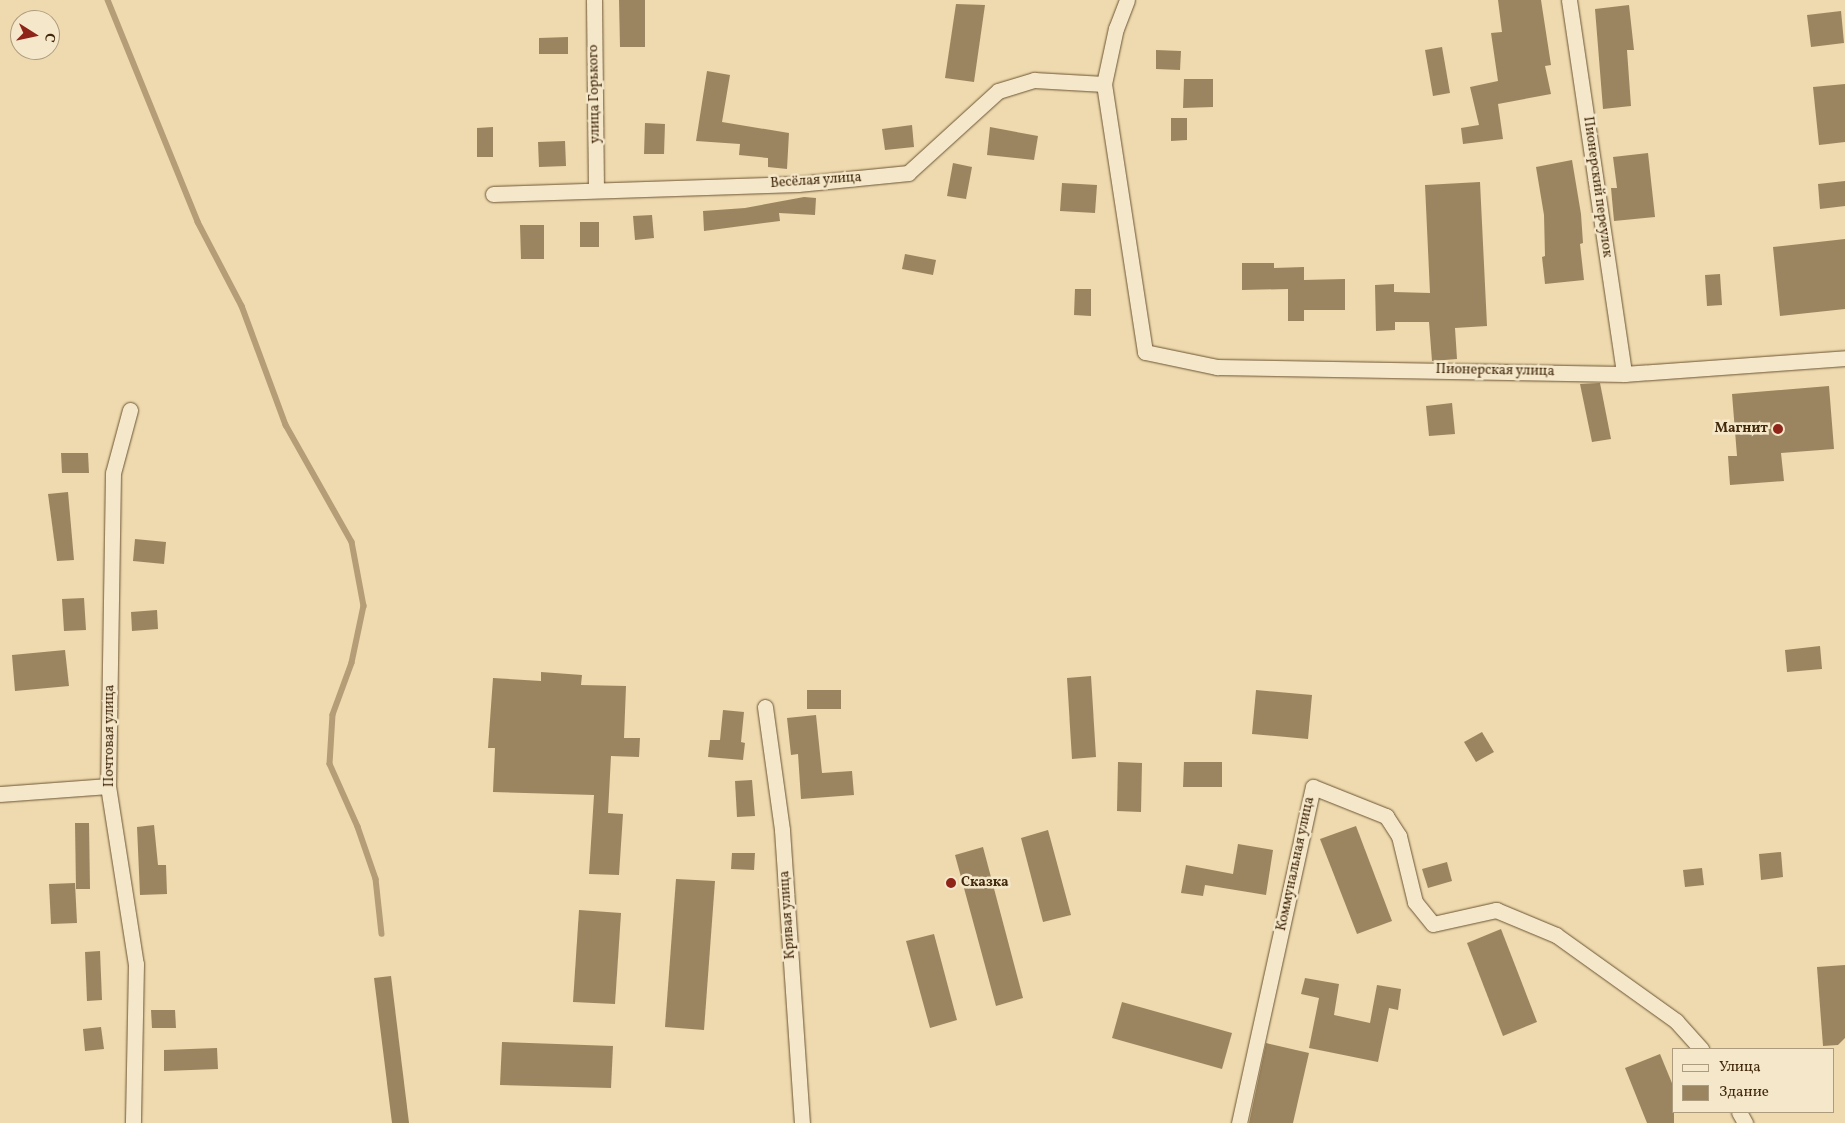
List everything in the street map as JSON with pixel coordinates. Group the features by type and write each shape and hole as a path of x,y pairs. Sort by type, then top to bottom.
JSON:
{"street":[{"name":"улица Горького","path":"594,0 596,189"},
{"path":"1104,84 1116,28 1127,0"},
{"name":"Пионерский переулок","path":"1569,0 1624,374"},
{"name":"Весёлая улица","path":"493,194 596,189 798,184 908,173 998,91 1034,80 1104,84"},
{"name":"Пионерская улица","path":"1104,84 1145,352 1216,367 1624,374 1845,358"},
{"name":"Почтовая улица","path":"130,410 113,473 108,786 136,964 133,1123"},
{"name":"Кривая улица","path":"765,707 782,830 802,1123"},
{"path":"0,794 108,786"},
{"name":"Коммунальная улица","path":"1239,1123 1313,787 1386,816 1399,836 1415,902 1433,924 1496,910 1556,935 1676,1021 1699,1048"}],"building":[{"path":"619,0 645,0 645,47 620,47"},
{"path":"1498,0 1541,0 1551,65 1545,66 1551,94 1498,104 1503,139 1463,144 1461,128 1479,125 1470,87 1498,81 1491,33 1502,32"},
{"path":"956,4 985,5 974,82 945,78"},
{"path":"1629,5 1634,50 1627,50 1631,106 1603,109 1595,9"},
{"path":"1841,11 1844,43 1811,47 1807,15"},
{"path":"568,37 568,54 539,54 539,38"},
{"path":"1442,47 1450,93 1433,96 1425,50"},
{"path":"1156,50 1181,51 1180,70 1156,69"},
{"path":"707,71 730,75 722,122 789,133 787,169 768,167 768,158 739,155 740,144 696,141"},
{"path":"1184,79 1213,79 1213,107 1183,108"},
{"path":"1845,84 1845,142 1819,145 1813,87"},
{"path":"1171,118 1187,118 1187,140 1171,141"},
{"path":"645,123 665,124 664,154 644,154"},
{"path":"912,125 914,147 885,150 882,129"},
{"path":"493,127 493,157 477,157 477,128"},
{"path":"990,127 1038,136 1034,160 987,155"},
{"path":"565,141 566,166 539,167 538,142"},
{"path":"1648,153 1655,217 1614,221 1611,188 1617,188 1613,157"},
{"path":"1572,160 1581,214 1583,243 1580,244 1584,280 1545,284 1542,257 1545,256 1544,215 1536,167"},
{"path":"953,163 972,167 966,199 947,196"},
{"path":"1845,181 1845,206 1820,209 1818,184"},
{"path":"1480,182 1487,326 1455,328 1457,359 1432,361 1429,322 1395,322 1395,330 1376,331 1375,285 1394,284 1394,292 1430,293 1425,185"},
{"path":"1062,183 1097,185 1095,213 1060,211"},
{"path":"804,197 816,198 815,215 779,213 780,221 704,231 703,211 745,208"},
{"path":"652,215 654,238 635,240 633,216"},
{"path":"580,222 599,222 599,247 580,247"},
{"path":"520,225 544,225 544,259 521,259"},
{"path":"1845,239 1845,309 1780,316 1773,247"},
{"path":"905,254 936,260 933,275 902,269"},
{"path":"1242,263 1274,263 1274,268 1304,267 1304,280 1345,279 1345,310 1304,310 1304,321 1288,321 1288,289 1242,290"},
{"path":"1720,274 1722,305 1707,306 1705,275"},
{"path":"1075,289 1091,289 1091,316 1074,315"},
{"path":"1600,383 1611,439 1592,442 1580,384"},
{"path":"1829,386 1834,449 1781,453 1784,481 1730,485 1728,456 1737,456 1732,394"},
{"path":"1452,403 1455,434 1429,436 1426,406"},
{"path":"61,453 88,453 89,473 62,473"},
{"path":"68,492 74,560 57,561 48,494"},
{"path":"135,539 166,542 164,564 133,561"},
{"path":"84,598 86,630 64,631 62,599"},
{"path":"157,610 158,629 132,631 131,612"},
{"path":"1820,646 1822,669 1787,672 1785,650"},
{"path":"65,650 69,686 15,691 12,655"},
{"path":"541,672 582,675 581,685 626,686 624,738 640,738 639,757 611,756 608,813 623,814 619,875 589,874 594,795 493,792 495,748 488,748 493,678 541,681"},
{"path":"1091,676 1096,757 1072,759 1067,678"},
{"path":"807,690 841,690 841,709 807,709"},
{"path":"1256,690 1312,695 1308,739 1252,734"},
{"path":"723,710 744,712 741,742 745,743 743,760 708,757 710,740 720,740"},
{"path":"816,715 822,773 852,771 854,795 801,799 798,754 791,755 787,718"},
{"path":"1482,732 1494,752 1476,762 1464,742"},
{"path":"1118,762 1142,763 1141,812 1117,811"},
{"path":"1184,762 1222,762 1222,787 1183,787"},
{"path":"752,780 755,816 737,817 735,781"},
{"path":"75,823 89,823 90,889 76,889"},
{"path":"154,825 158,865 166,865 167,894 140,895 137,827"},
{"path":"1356,826 1392,921 1357,934 1320,839"},
{"path":"1048,830 1071,915 1043,922 1021,838"},
{"path":"1238,844 1273,850 1266,895 1205,885 1203,896 1181,893 1186,865 1233,874"},
{"path":"983,847 1023,998 996,1006 955,855"},
{"path":"1781,852 1783,877 1761,880 1759,854"},
{"path":"732,853 755,853 754,870 731,869"},
{"path":"1447,862 1452,881 1428,888 1422,869"},
{"path":"1702,868 1704,885 1685,887 1683,870"},
{"path":"676,879 715,881 704,1030 665,1027"},
{"path":"75,883 77,923 51,924 49,884"},
{"path":"579,910 621,913 615,1004 573,1002"},
{"path":"1501,929 1537,1022 1503,1036 1467,943"},
{"path":"934,934 957,1020 930,1028 906,941"},
{"path":"100,951 102,1000 87,1001 85,952"},
{"path":"1845,965 1845,1038 1838,1045 1823,1046 1817,967"},
{"path":"391,976 409,1123 392,1123 374,978"},
{"path":"1305,978 1339,984 1334,1015 1370,1023 1377,985 1401,989 1398,1010 1389,1008 1378,1062 1309,1048 1319,998 1301,994"},
{"path":"1122,1002 1232,1033 1222,1069 1112,1038"},
{"path":"151,1010 175,1010 176,1028 152,1028"},
{"path":"101,1027 104,1049 85,1051 83,1029"},
{"path":"502,1042 613,1046 611,1088 500,1085"},
{"path":"1266,1043 1309,1053 1293,1123 1249,1123"},
{"path":"217,1048 218,1069 164,1071 164,1050"},
{"path":"1660,1054 1672,1083 1674,1123 1647,1123 1625,1068"}],"waterway":[{"path":"108,0 198,222 242,306 286,425 352,542 364,606 352,663 333,715 330,764 358,827 376,879 382,934"}],"place":[{"name":"Магнит","path":"1778,429"},
{"name":"Сказка","path":"951,883"}]}
